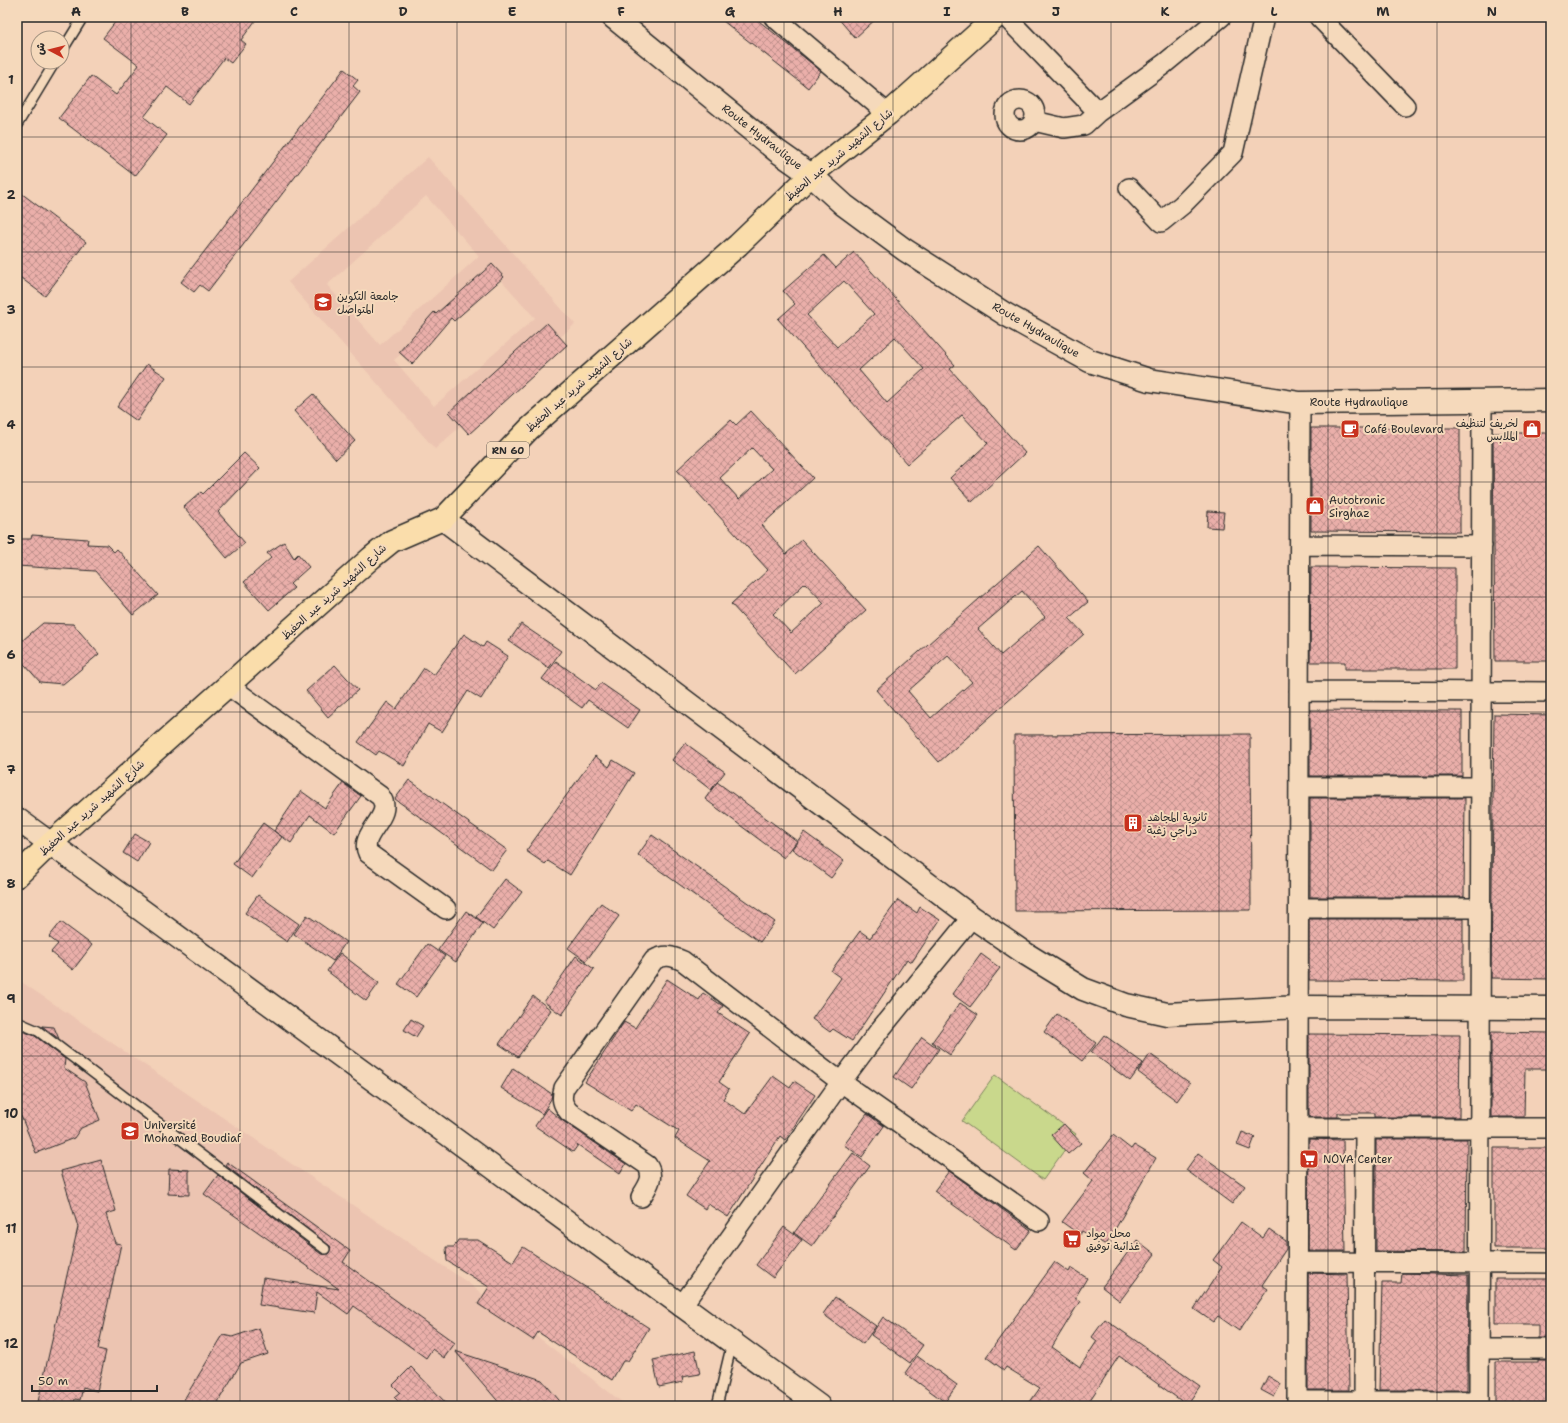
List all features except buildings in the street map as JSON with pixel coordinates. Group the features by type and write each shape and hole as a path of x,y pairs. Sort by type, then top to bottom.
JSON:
{"main road":[{"name":"Route Hydraulique","path":"613,17 777,151 811,175 844,205 906,250 1005,314 1090,360 1150,380 1300,403 1551,400"},
{"name":"شارع الشهيد شريد عبد الحفيظ","path":"17,876 50,844 392,541 443,519 529,429 738,245 811,175 888,114 996,17"},
{"path":"443,519 972,917 1026,954 1083,989 1126,1005 1167,1014 1299,1007 1551,1008"},
{"path":"17,819 681,1307 732,1342 819,1406"}],"street":[{"path":"1006,17 1098,112"},
{"path":"1034,121 1064,128 1084,125 1098,112 1164,64 1221,17"},
{"path":"1130,188 1161,222 1182,206 1233,153 1264,17"},
{"path":"1319,17 1405,106"},
{"path":"784,20 888,114"},
{"path":"1300,403 1297,1403 1479,1404 1482,402"},
{"path":"1300,545 1482,546"},
{"path":"229,686 380,796 384,801 384,806 382,815 366,842 365,848 368,854 446,909"},
{"path":"1300,691 1551,692"},
{"path":"1299,786 1481,787"},
{"path":"1299,908 1480,908"},
{"path":"681,1307 841,1082 972,917"},
{"path":"641,1197 651,1179 652,1171 647,1165 569,1112 563,1106 562,1098 564,1088 654,960 663,956 673,956 683,961 841,1082 1039,1221"},
{"path":"1298,1128 1551,1128"},
{"path":"1364,1403 1365,1128"},
{"path":"1298,1262 1551,1263"},
{"path":"1479,1349 1551,1349"}],"lane":[{"path":"70,37 82,17"},
{"path":"17,125 50,70"},
{"path":"17,1022 38,1031 325,1249"},
{"path":"716,1406 732,1342"}],"shaded area":[{"name":"جامعة التكوين المتواصل","path":"428,157 575,324 435,449 288,282","holes":["426,196 479,256 380,345 327,285","495,273 535,318 434,406 394,360"]},
{"name":"Université Mohamed Boudiaf","path":"17,979 467,1282 627,1406 17,1406"}],"green space":[{"path":"995,1075 1076,1134 1043,1180 962,1121"}],"place":[{"name":"جامعة التكوين المتواصل","path":"323,302"},
{"name":"Café Boulevard","path":"1350,429"},
{"name":"لخريف لتنظيف الملابس","path":"1532,429"},
{"name":"Autotronic Sirghaz","path":"1315,506"},
{"name":"ثانوية المجاهد دراجي زغبة","path":"1133,823"},
{"name":"Université Mohamed Boudiaf","path":"130,1131"},
{"name":"NOVA Center","path":"1309,1159"},
{"name":"محل مواد غذائية توفيق","path":"1072,1239"}]}
